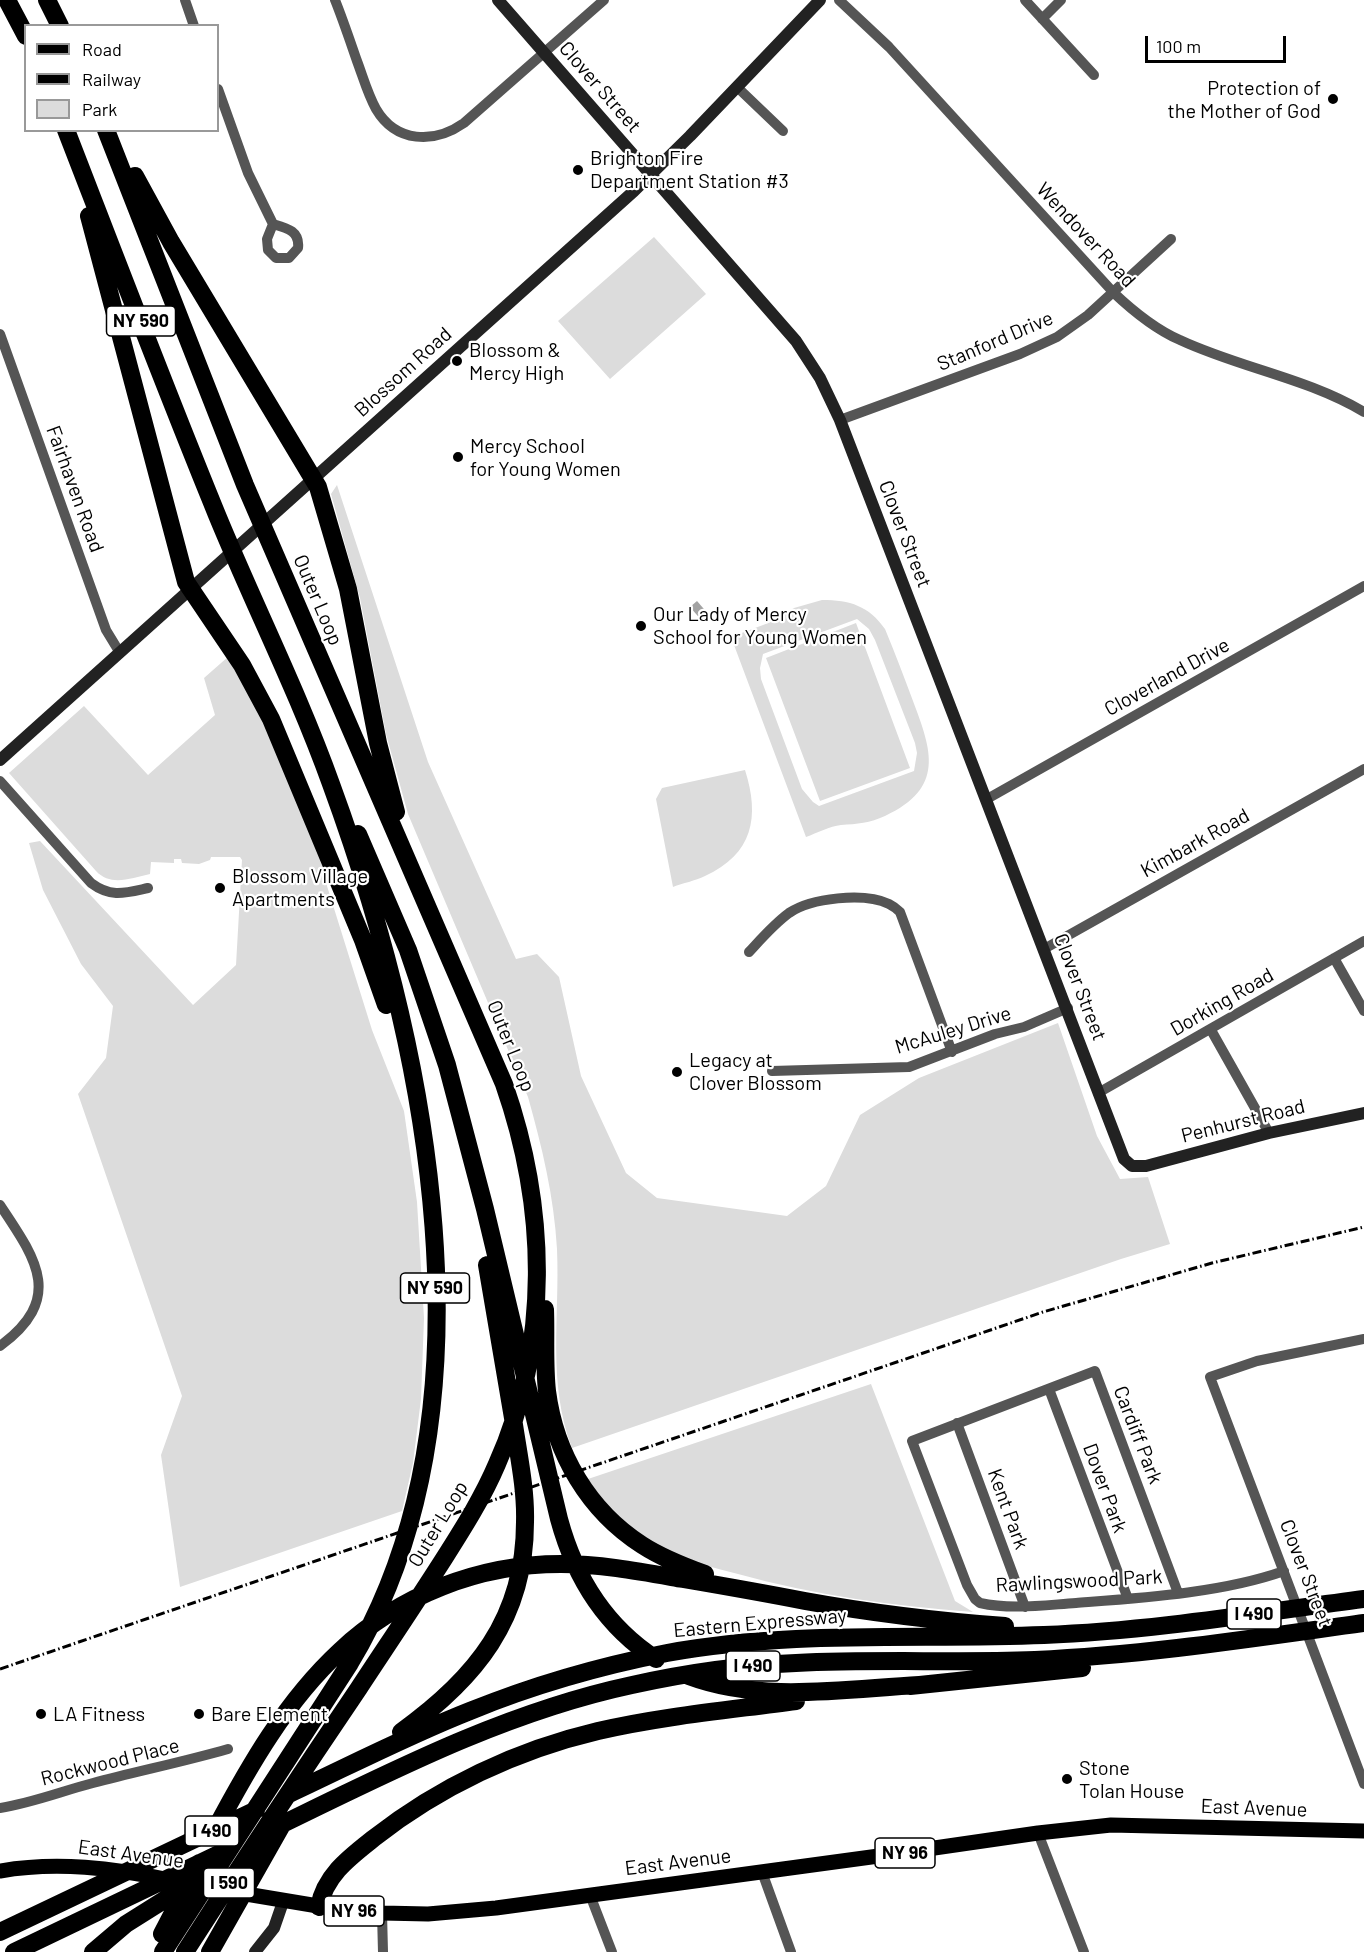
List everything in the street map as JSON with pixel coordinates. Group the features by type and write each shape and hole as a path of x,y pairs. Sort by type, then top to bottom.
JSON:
{"highway":[{"path":"7,0 24,32"},
{"path":"47,0 59,24"},
{"path":"67,132 185,577 190,590 242,665 267,709 363,940 388,1011 426,1164"},
{"name":"Outer Loop","path":"67,132 216,511 305,718 336,798 382,945 410,1062 426,1164 435,1266 434,1369 424,1455 408,1530 389,1586 363,1640 163,1952"},
{"name":"Outer Loop","path":"107,132 278,565 504,1084 524,1148 533,1199 537,1258 535,1318 527,1368 512,1426 482,1496 391,1640 185,1952"},
{"path":"113,132 162,227 314,479 348,589 388,785 423,897"},
{"path":"305,718 401,931 435,1026 501,1277 559,1519 570,1554 584,1584 614,1625 647,1653 686,1675 712,1684 738,1690 796,1692 920,1685"},
{"path":"353,1763 411,1725 456,1689 472,1671 492,1643 510,1607 524,1554 525,1513 518,1451 461,1119"},
{"path":"533,1199 544,1266 545,1365 549,1403 559,1442 579,1483 608,1518 648,1549 705,1574 772,1594"},
{"path":"153,1952 246,1773 285,1714 318,1673 346,1646 385,1616 432,1590 472,1576 535,1565 588,1565 635,1570 878,1612 989,1625 1057,1629 1143,1628"},
{"name":"Eastern Expressway","path":"4,1930 441,1723 520,1692 602,1668 684,1650 786,1639 1033,1636 1143,1628 1364,1599"},
{"name":"I 490","path":"14,1952 442,1749 513,1720 595,1694 678,1676 780,1664 1045,1659 1208,1645 1364,1623"},
{"path":"210,1952 391,1640"},
{"path":"319,1907 325,1886 331,1877 378,1835 409,1813 456,1785 523,1755 586,1734 643,1723 920,1685 1090,1667 1208,1645"},
{"path":"93,1952 167,1897 323,1804"}],"main road":[{"name":"East Avenue","path":"0,1871 68,1866 122,1871 283,1902 382,1913 428,1914 461,1912 590,1895 1038,1833 1130,1824 1364,1831"}],"street":[{"path":"185,0 193,24"},
{"path":"335,0 375,107 392,128 415,138 439,136 454,130 545,54 604,0"},
{"name":"Clover Street","path":"498,0 803,350 820,378 840,420 1068,1008 1120,1150 1132,1166"},
{"name":"Blossom Road","path":"0,760 651,175 820,0"},
{"name":"Wendover Road","path":"839,0 889,47 1113,292 1154,326 1202,350 1318,389 1364,412"},
{"path":"1025,0 1094,75"},
{"path":"1042,19 1060,0"},
{"path":"737,87 783,131"},
{"path":"219,92 248,173 273,224"},
{"name":"Stanford Drive","path":"840,420 1041,345 1077,324 1171,239"},
{"name":"Fairhaven Road","path":"0,334 106,630 120,653"},
{"name":"Cloverland Drive","path":"987,799 1364,586"},
{"name":"Kimbark Road","path":"1044,949 1364,769"},
{"path":"0,782 91,883 101,891 114,894 148,888"},
{"path":"749,952 769,930 792,912 828,899 862,898 888,903 900,912 952,1052"},
{"name":"Dorking Road","path":"1098,1093 1212,1030 1364,941"},
{"path":"1334,958 1364,1011"},
{"name":"McAuley Drive","path":"772,1071 909,1067 995,1034 1024,1027 1068,1008"},
{"path":"1212,1030 1269,1133"},
{"name":"Penhurst Road","path":"1132,1166 1146,1166 1269,1133 1364,1113"},
{"path":"0,1205 31,1252 39,1276 37,1299 27,1320 0,1346"},
{"name":"Clover Street","path":"1364,1339 1257,1361 1210,1377 1364,1784"},
{"name":"Cardiff Park","path":"912,1441 1095,1371 1178,1593"},
{"name":"Dover Park","path":"1049,1389 1128,1599"},
{"name":"Kent Park","path":"957,1424 1025,1606"},
{"name":"Rawlingswood Park","path":"912,1441 970,1593 980,1603 1025,1606 1128,1599 1238,1584 1285,1574"},
{"name":"Rockwood Place","path":"0,1808 228,1749"},
{"path":"1038,1833 1084,1952"},
{"path":"762,1872 791,1952"},
{"path":"590,1895 612,1952"},
{"path":"255,1952 274,1928 283,1902"},
{"path":"382,1913 383,1952"}],"green space":[{"path":"654,237 706,294 610,379 558,321"},
{"path":"337,485 428,762 516,959 537,954 559,977 581,1076 626,1173 657,1198 787,1216 826,1186 860,1115 919,1078 1058,1023 1097,1136 1120,1179 1148,1177 1170,1244 572,1448 564,1423 557,1374 557,1249 547,1172 538,1134 528,1097 408,814 386,734 360,598 331,494"},
{"path":"822,600 841,601 858,606 879,621 885,629 920,719 929,767 925,780 917,793 904,805 885,816 858,824 828,828 806,837 731,637 771,622 794,608","holes":["857,619 869,629 915,743 917,753 914,771 819,806 802,789 761,679 760,668 763,654"]},
{"path":"856,623 910,768 820,801 766,658"},
{"path":"229,656 245,680 321,852 327,886 372,1030 404,1111 417,1202 424,1318 421,1399 413,1463 402,1511 180,1587 161,1455 182,1396 78,1094 106,1058 113,1006 81,964 43,890 29,843 40,841 193,1005 236,965 242,860 240,857 211,857 210,860 199,864 182,863 181,859 174,859 174,863 151,862 150,874 122,880 108,879 96,871 9,773 84,706 148,775 215,715 204,678"},
{"path":"745,770 750,787 752,818 743,845 734,857 721,867 701,878 673,887 656,799 662,788"},
{"path":"871,1384 955,1601 973,1612 884,1603 825,1594 694,1562 657,1545 623,1521 588,1479"}],"shaded area":[{"path":"697,601 710,616 703,622 690,607"}],"railway":[{"path":"0,1669 1043,1312 1212,1263 1364,1227"}],"place":[{"name":"Protection of the Mother of God","path":"1333,99"},
{"name":"Brighton Fire Department Station #3","path":"578,170"},
{"name":"Blossom & Mercy High","path":"457,361"},
{"name":"Mercy School for Young Women","path":"458,457"},
{"name":"Our Lady of Mercy School for Young Women","path":"641,626"},
{"name":"Blossom Village Apartments","path":"220,888"},
{"name":"Legacy at Clover Blossom","path":"677,1072"},
{"name":"LA Fitness","path":"41,1714"},
{"name":"Bare Element","path":"199,1714"},
{"name":"Stone Tolan House","path":"1067,1779"}]}
